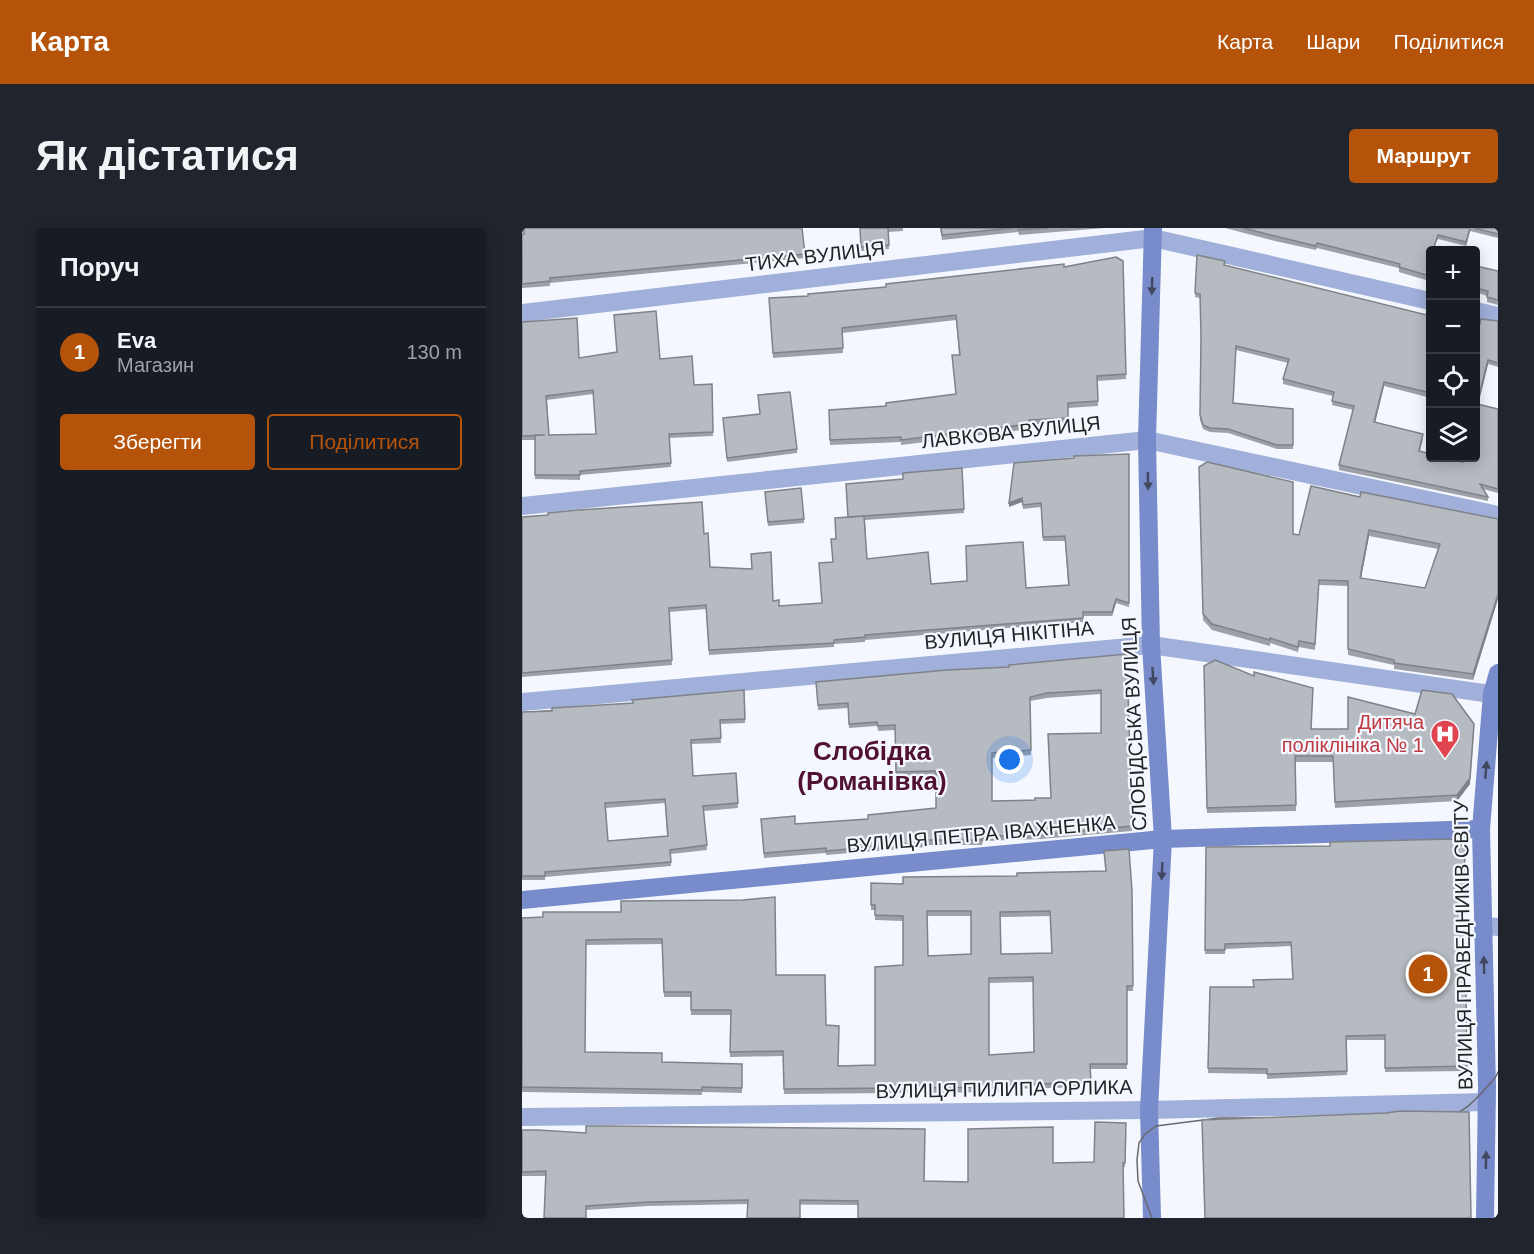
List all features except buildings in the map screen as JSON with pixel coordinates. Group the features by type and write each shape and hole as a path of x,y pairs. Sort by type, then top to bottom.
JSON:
{"main road":[{"name":"СЛОБІДСЬКА ВУЛИЦЯ","path":"1152,1218 1149,1110 1164,839 1151,645 1147,440 1153,233"},
{"name":"ВУЛИЦЯ ПРАВЕДНИКІВ СВІТУ","path":"1485,1218 1490,927 1481,829 1498,673"},
{"name":"ВУЛИЦЯ ПЕТРА ІВАХНЕНКА","path":"522,900 1164,839 1481,829"}],"street":[{"name":"ТИХА ВУЛИЦЯ","path":"522,313 1153,233 1427,300"},
{"path":"1480,312 1498,316"},
{"name":"ЛАВКОВА ВУЛИЦЯ","path":"522,506 1147,440 1498,515"},
{"name":"ВУЛИЦЯ НІКІТІНА","path":"522,702 1151,645 1495,694"},
{"name":"ВУЛИЦЯ ПИЛИПА ОРЛИКА","path":"522,1118 1149,1110 1487,1102"}],"tram line":[{"path":"1444,1116 1466,1108 1485,1090 1498,1072"},
{"path":"1152,1218 1138,1181 1139,1143 1145,1134 1156,1126 1219,1118 1288,1118"}],"place":[{"name":"Дитяча поліклініка № 1","path":"1445,760"},
{"name":"Eva","path":"1428,974"}],"district":[{"name":"Слобідка (Романівка)","path":"872,766"}]}
